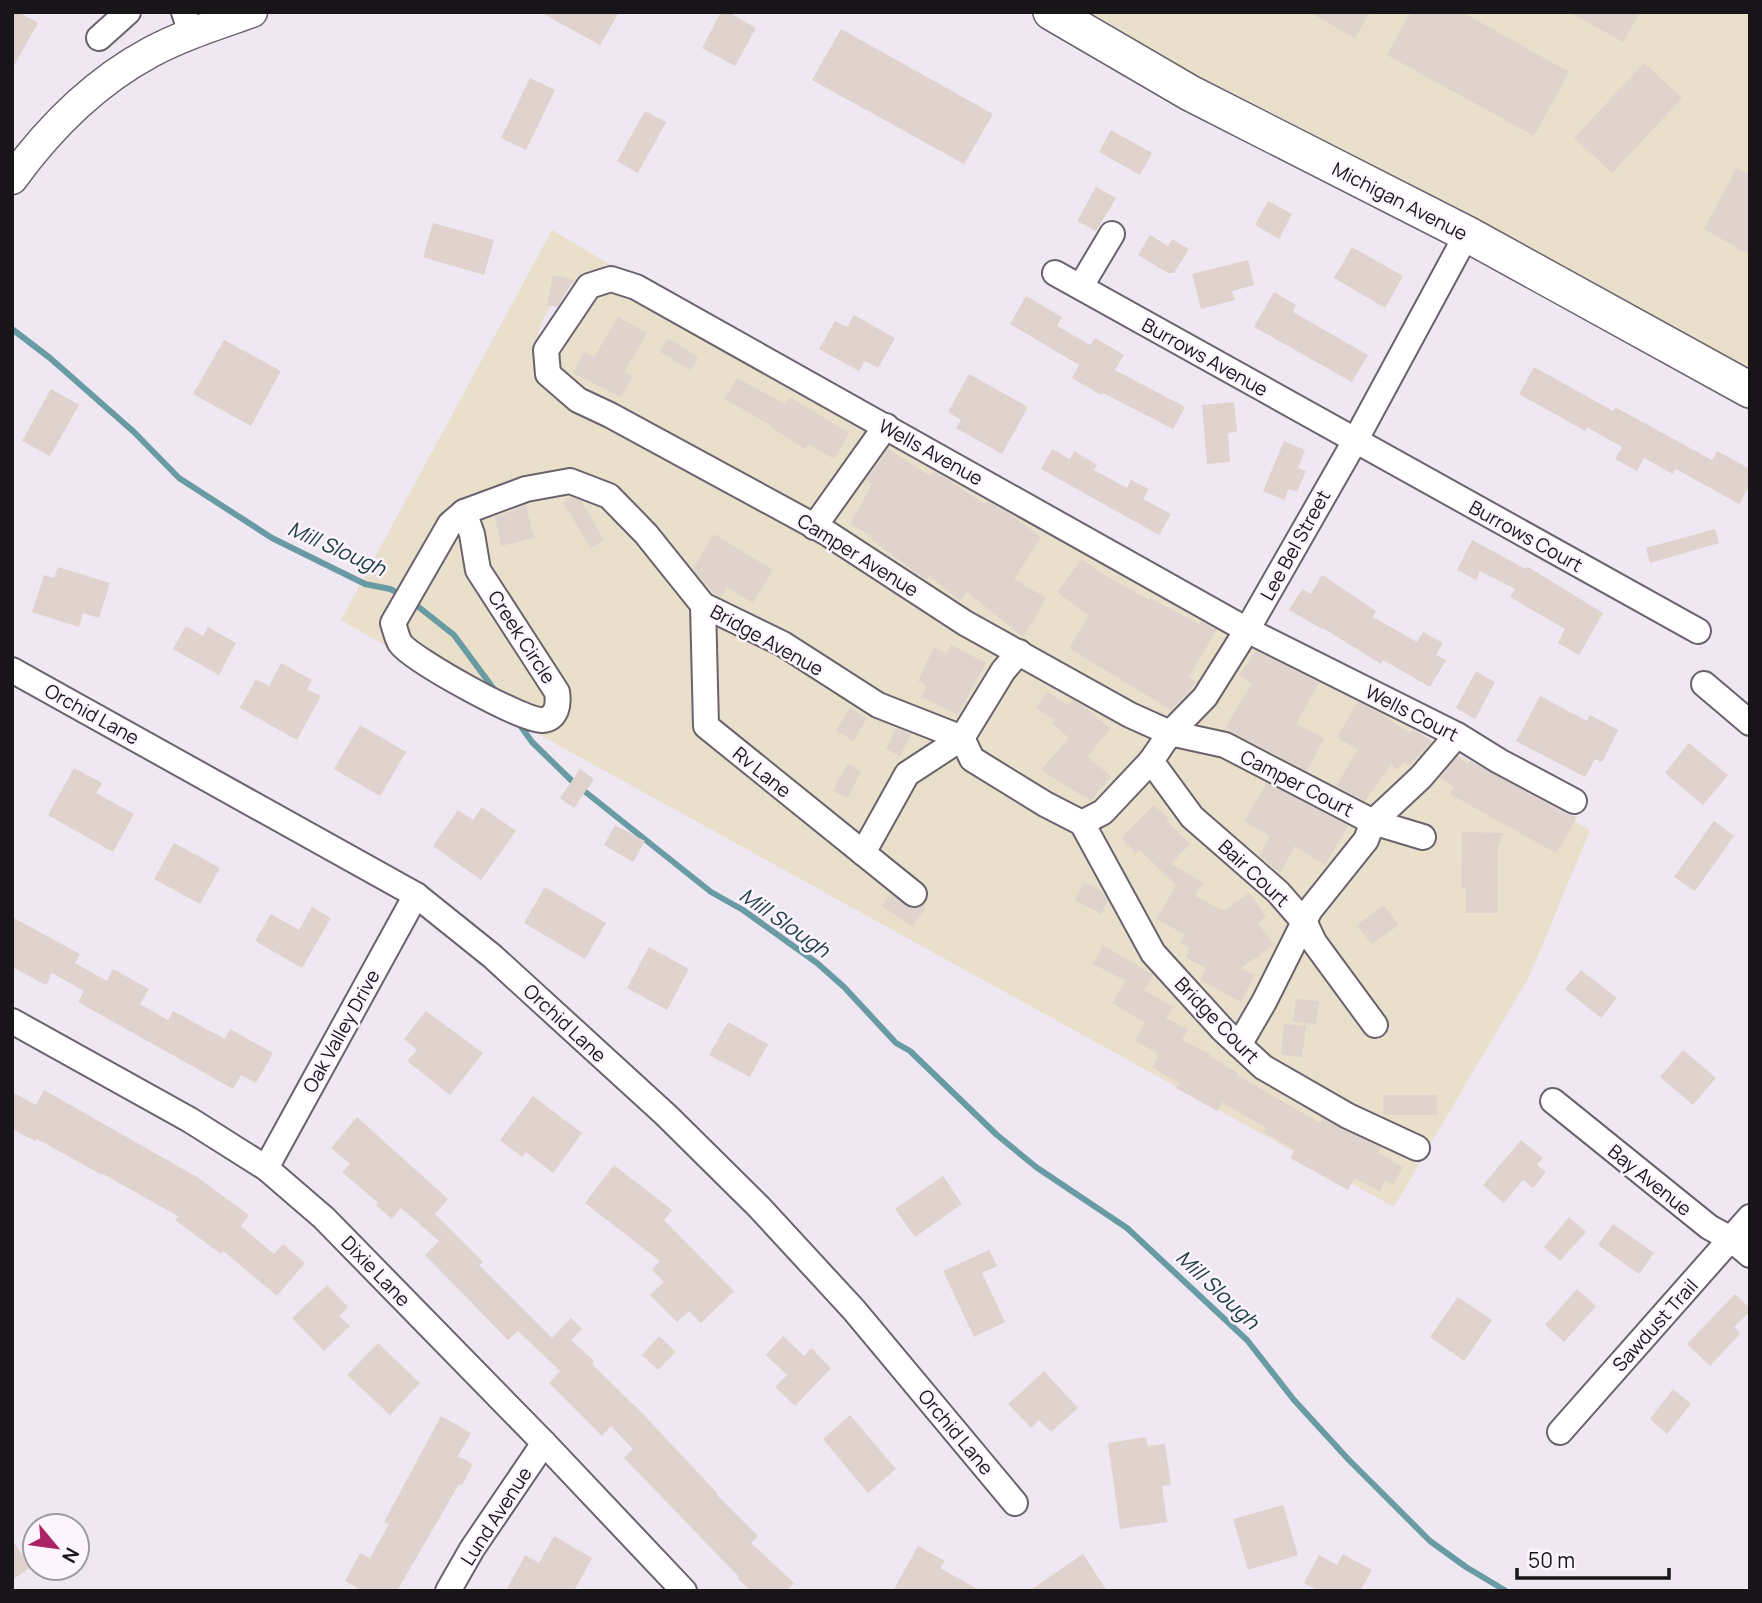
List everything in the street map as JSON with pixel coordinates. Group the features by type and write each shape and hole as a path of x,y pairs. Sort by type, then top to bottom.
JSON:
{"main road":[{"name":"Michigan Avenue","path":"1051,12 1190,93 1467,234 1750,390"}],"street":[{"path":"99,38 128,12"},
{"path":"12,179 41,140 87,96 187,23 252,12"},
{"path":"1081,286 1112,234"},
{"name":"Lee Bel Street","path":"1082,823 1103,813 1151,761 1170,733 1205,697 1247,631 1467,234"},
{"name":"Burrows Avenue","path":"1055,273 1354,441"},
{"name":"Wells Avenue","path":"548,374 547,350 589,286 611,279 636,287 1247,631"},
{"name":"Camper Avenue","path":"548,374 578,400 814,527 965,623 1130,715 1170,733"},
{"path":"814,527 886,426"},
{"name":"Burrows Court","path":"1354,441 1698,631"},
{"name":"Bridge Avenue","path":"464,512 526,489 570,481 609,496 646,534 703,605 783,645 878,705 962,738"},
{"name":"Creek Circle","path":"464,512 472,534 478,570 557,692 559,704 553,715 544,720 531,719 426,664 400,644 393,623 450,524 464,512"},
{"name":"Rv Lane","path":"703,605 706,726 914,894"},
{"name":"Wells Court","path":"1247,631 1457,735 1574,801"},
{"path":"863,853 906,774 962,738 1003,671 1019,652"},
{"name":"Orchid Lane","path":"12,670 416,895 492,956 666,1115 759,1208 854,1310 1015,1503"},
{"path":"1704,684 1750,723"},
{"name":"Camper Court","path":"1170,733 1225,745 1373,821 1423,837"},
{"path":"1239,1045 1264,1002 1310,909 1366,840 1373,821 1420,777 1457,735"},
{"path":"962,738 972,760 1082,823"},
{"name":"Bair Court","path":"1151,761 1192,817 1278,892 1305,923 1314,943 1375,1025"},
{"name":"Bridge Court","path":"1082,823 1153,953 1239,1045 1263,1067 1348,1116 1417,1148"},
{"name":"Oak Valley Drive","path":"266,1168 416,895"},
{"name":"Dixie Lane","path":"12,1021 190,1120 266,1168 324,1218 684,1591"},
{"name":"Bay Avenue","path":"1553,1101 1709,1227 1740,1247"},
{"name":"Sawdust Trail","path":"1560,1432 1740,1247 1750,1217"},
{"name":"Lund Avenue","path":"449,1591 472,1549 544,1443"}],"shaded area":[{"path":"1071,12 1750,12 1750,378"},
{"path":"552,230 614,267 604,265 602,270 581,277 555,298 541,323 535,346 536,370 532,374 537,378 537,384 544,385 809,536 1001,655 956,725 883,696 714,598 714,595 708,594 617,489 521,479 449,505 393,650 341,620"},
{"path":"612,290 633,297 869,429 810,512 584,391 559,370 558,352 595,295"},
{"path":"889,440 1231,634 1195,690 1167,719 1135,705 971,614 831,524"},
{"path":"570,492 602,505 637,540 692,607 694,725 848,857 916,909 929,893 877,851 916,782 958,754 1074,831 1224,1048 1344,1126 1421,1161 1394,1207 531,730 564,720 569,709 568,691 556,667 489,567 478,518 530,500"},
{"path":"459,531 541,685 547,701 540,709 533,708 432,656 410,638 406,625"},
{"path":"715,622 938,740 859,836 717,722"},
{"path":"1253,645 1347,691 1436,742 1412,770 1370,808 1192,727 1215,704"},
{"path":"1022,667 1154,737 1137,760 1095,804 1081,811 981,753 974,740"},
{"path":"1176,746 1222,755 1359,826 1301,902 1201,810 1165,762"},
{"path":"1457,754 1590,830 1529,977 1431,1143 1353,1107 1270,1059 1253,1044 1304,947 1373,1040 1391,1029 1324,938 1317,924 1380,835 1432,850 1437,830 1395,817"},
{"path":"1151,779 1291,923 1254,997 1235,1027 1163,948 1097,828"}],"building":[{"path":"12,12 18,12 38,23 12,69"},
{"path":"540,12 619,12 600,45"},
{"path":"721,12 728,12 756,28 735,66 702,48"},
{"path":"1309,12 1370,12 1355,38"},
{"path":"1411,12 1462,12 1569,72 1534,136 1387,55"},
{"path":"1569,12 1640,12 1623,42"},
{"path":"841,29 993,114 964,164 812,80"},
{"path":"1644,63 1682,98 1612,173 1574,138"},
{"path":"530,78 555,90 526,150 501,138"},
{"path":"645,111 666,122 638,173 617,161"},
{"path":"1111,130 1152,153 1140,175 1099,152"},
{"path":"1737,168 1750,175 1750,255 1704,229"},
{"path":"1096,187 1116,198 1096,231 1077,221"},
{"path":"1268,201 1292,214 1279,239 1255,225"},
{"path":"433,223 494,240 484,275 423,257"},
{"path":"1150,235 1168,246 1172,239 1189,249 1174,273 1168,273 1138,255"},
{"path":"1352,247 1403,276 1385,308 1334,278"},
{"path":"1248,260 1254,285 1232,291 1235,300 1201,309 1192,274"},
{"path":"553,275 574,280 557,307 547,305"},
{"path":"1274,292 1296,305 1293,312 1368,355 1352,382 1254,327"},
{"path":"1026,296 1062,317 1057,326 1090,345 1095,338 1124,355 1115,370 1185,407 1173,429 1103,393 1101,395 1072,378 1079,365 1010,324"},
{"path":"854,315 895,338 878,368 865,361 859,371 819,349 835,321 847,327"},
{"path":"618,317 647,333 624,372 632,376 621,397 573,373 584,352 594,357"},
{"path":"668,338 698,357 691,370 660,352"},
{"path":"224,340 281,371 251,426 193,394"},
{"path":"1534,367 1613,411 1615,407 1712,460 1717,451 1750,469 1750,485 1739,504 1676,469 1673,474 1644,458 1637,471 1615,459 1622,447 1587,427 1585,431 1519,394"},
{"path":"969,374 1028,407 1002,454 956,428 961,420 948,412"},
{"path":"737,378 785,404 790,397 849,433 834,459 809,444 805,449 725,399"},
{"path":"51,389 79,405 50,456 22,441"},
{"path":"1234,402 1237,432 1228,433 1230,462 1207,464 1202,405"},
{"path":"1284,441 1305,450 1298,468 1306,471 1297,492 1289,489 1284,500 1263,491"},
{"path":"888,449 930,476 934,471 985,504 987,501 1004,510 1041,537 1014,579 1046,598 1023,637 967,592 960,601 929,576 926,580 871,539 872,536 850,524 872,484 866,480"},
{"path":"1052,449 1070,459 1074,451 1097,465 1094,470 1127,488 1131,480 1149,489 1143,499 1171,514 1159,535 1041,469"},
{"path":"571,497 581,501 604,540 591,548 563,502"},
{"path":"526,505 534,538 501,546 495,517"},
{"path":"1715,529 1719,543 1650,563 1646,548"},
{"path":"714,534 773,570 753,603 727,587 721,597 713,593 693,569"},
{"path":"1472,540 1526,569 1528,567 1603,613 1579,655 1558,643 1565,629 1510,597 1515,589 1480,571 1476,580 1457,570"},
{"path":"1082,559 1149,600 1150,598 1199,624 1201,621 1217,630 1188,677 1195,681 1189,692 1171,710 1069,648 1089,616 1057,592"},
{"path":"58,567 110,583 99,618 83,613 79,627 32,612 44,575 54,578"},
{"path":"1322,575 1376,611 1373,617 1417,642 1423,632 1443,643 1436,655 1446,660 1430,687 1383,660 1381,664 1289,610 1302,589 1311,594"},
{"path":"186,626 203,636 208,627 236,643 219,675 173,649"},
{"path":"951,645 986,663 958,715 921,696 927,686 918,681 934,647 946,654"},
{"path":"1256,651 1319,683 1296,724 1324,738 1307,771 1225,728 1252,684 1239,675"},
{"path":"281,663 312,680 307,689 321,696 297,740 240,708 256,679 269,686"},
{"path":"1476,671 1495,682 1475,719 1456,708"},
{"path":"1047,692 1068,705 1073,700 1085,707 1110,729 1087,757 1111,776 1091,801 1041,770 1069,738 1052,723 1055,720 1036,708"},
{"path":"1540,696 1587,721 1590,715 1618,730 1602,762 1595,759 1585,777 1516,741"},
{"path":"1358,702 1410,733 1413,730 1432,741 1409,765 1404,761 1397,770 1391,764 1365,801 1336,786 1358,750 1337,737"},
{"path":"850,708 867,718 853,741 836,730"},
{"path":"360,725 406,752 380,796 334,769"},
{"path":"896,728 911,734 900,756 886,749"},
{"path":"1689,743 1728,775 1703,805 1665,773"},
{"path":"1457,757 1468,764 1470,761 1577,817 1556,853 1450,794 1454,787 1440,778"},
{"path":"847,764 861,771 848,798 833,791"},
{"path":"74,768 102,783 96,793 134,814 113,852 48,815"},
{"path":"580,769 594,779 574,808 560,798"},
{"path":"1267,783 1348,826 1325,865 1295,846 1280,873 1260,856 1270,836 1244,821"},
{"path":"1154,805 1190,844 1171,864 1203,883 1195,896 1224,911 1249,893 1266,916 1258,923 1274,945 1241,968 1255,975 1241,1002 1200,980 1206,968 1185,957 1190,948 1181,943 1185,935 1157,919 1176,885 1139,849 1136,853 1121,838"},
{"path":"482,807 516,831 481,880 433,846 458,810 473,820"},
{"path":"1714,821 1734,836 1695,891 1674,877"},
{"path":"615,825 645,841 633,862 604,845"},
{"path":"1462,832 1504,833 1498,845 1497,913 1465,913 1466,888 1461,888"},
{"path":"174,843 220,868 200,904 154,879"},
{"path":"1084,882 1102,892 1108,901 1101,914 1075,900"},
{"path":"545,887 606,923 585,959 524,923"},
{"path":"890,894 911,908 923,905 926,907 912,926 882,906"},
{"path":"1384,905 1399,925 1372,944 1357,925"},
{"path":"312,907 331,918 302,968 255,941 271,914 299,930"},
{"path":"12,917 80,954 75,963 107,981 113,969 149,989 140,1004 168,1020 173,1011 225,1039 230,1029 273,1053 256,1083 241,1075 233,1089 78,1002 84,991 52,973 46,985 12,967"},
{"path":"1103,945 1153,975 1144,990 1173,1007 1166,1018 1188,1030 1182,1040 1210,1054 1209,1056 1238,1073 1237,1075 1320,1123 1323,1118 1381,1148 1378,1153 1403,1167 1393,1185 1385,1181 1380,1191 1354,1178 1348,1190 1290,1158 1295,1150 1263,1132 1266,1128 1222,1102 1217,1111 1176,1088 1179,1083 1152,1067 1159,1055 1135,1040 1145,1023 1112,1003 1126,981 1093,964"},
{"path":"649,947 689,969 667,1010 627,988"},
{"path":"1581,970 1617,998 1601,1018 1565,989"},
{"path":"1296,999 1319,1001 1316,1024 1293,1022"},
{"path":"426,1011 483,1053 450,1095 407,1061 417,1050 404,1039"},
{"path":"728,1022 768,1044 750,1077 709,1055"},
{"path":"1284,1024 1306,1026 1302,1057 1281,1055"},
{"path":"1683,1050 1716,1078 1693,1105 1660,1077"},
{"path":"44,1090 197,1177 249,1215 241,1226 274,1254 283,1244 305,1263 277,1296 223,1251 221,1254 175,1220 178,1216 37,1139 35,1141 12,1129 12,1092 36,1105"},
{"path":"1383,1095 1437,1095 1437,1115 1383,1115"},
{"path":"533,1096 582,1133 553,1173 526,1152 522,1157 500,1140"},
{"path":"357,1117 448,1199 435,1214 483,1262 479,1265 552,1338 571,1318 582,1329 571,1340 594,1361 592,1364 758,1536 751,1543 794,1583 786,1591 751,1591 738,1579 624,1458 633,1449 611,1426 602,1436 549,1383 560,1371 518,1331 508,1340 425,1255 439,1241 401,1208 392,1219 342,1172 350,1164 331,1148"},
{"path":"1521,1140 1543,1158 1537,1165 1546,1172 1533,1188 1523,1180 1504,1203 1483,1185"},
{"path":"614,1165 672,1210 664,1220 734,1291 701,1323 689,1311 677,1322 650,1295 664,1282 652,1270 660,1261 585,1203"},
{"path":"943,1176 962,1204 915,1237 895,1209"},
{"path":"1569,1217 1586,1232 1560,1261 1544,1247"},
{"path":"1613,1224 1654,1253 1639,1274 1598,1245"},
{"path":"989,1250 997,1266 982,1273 1005,1322 974,1337 943,1271"},
{"path":"327,1285 348,1307 339,1316 350,1326 324,1351 292,1318"},
{"path":"1577,1289 1596,1306 1564,1342 1545,1325"},
{"path":"1735,1294 1750,1311 1734,1327 1740,1334 1710,1366 1687,1344"},
{"path":"1458,1297 1492,1320 1464,1361 1430,1337"},
{"path":"659,1336 676,1352 658,1370 642,1355"},
{"path":"783,1336 804,1356 811,1348 831,1368 795,1406 775,1387 787,1375 766,1355"},
{"path":"378,1343 420,1383 390,1415 347,1375"},
{"path":"1044,1371 1078,1408 1051,1432 1039,1420 1031,1428 1008,1404"},
{"path":"1673,1389 1691,1404 1667,1434 1650,1419"},
{"path":"850,1415 896,1469 868,1493 823,1439"},
{"path":"441,1416 471,1433 458,1456 473,1464 397,1591 362,1591 345,1581 360,1553 370,1558 389,1524 384,1522"},
{"path":"1146,1437 1148,1446 1165,1444 1171,1485 1162,1486 1167,1522 1120,1529 1108,1443"},
{"path":"1283,1505 1298,1555 1248,1570 1233,1519"},
{"path":"554,1536 592,1558 574,1591 506,1591 525,1555 539,1563"},
{"path":"12,1540 21,1553 21,1574 12,1580"},
{"path":"918,1546 945,1561 940,1568 981,1591 893,1591"},
{"path":"1083,1554 1107,1591 1029,1591"},
{"path":"1343,1554 1372,1570 1360,1591 1318,1591 1304,1583 1319,1555 1337,1565"}],"waterway":[{"name":"Mill Slough","path":"12,329 50,358 134,432 179,478 272,538 365,584 390,589 402,595"},
{"name":"Mill Slough","path":"411,601 454,635 496,692"},
{"name":"Mill Slough","path":"517,721 532,742 573,782 711,892 743,910 817,963 844,987 896,1043 910,1051 997,1135 1036,1167 1127,1228 1247,1340 1294,1400 1430,1541 1506,1591"}]}
